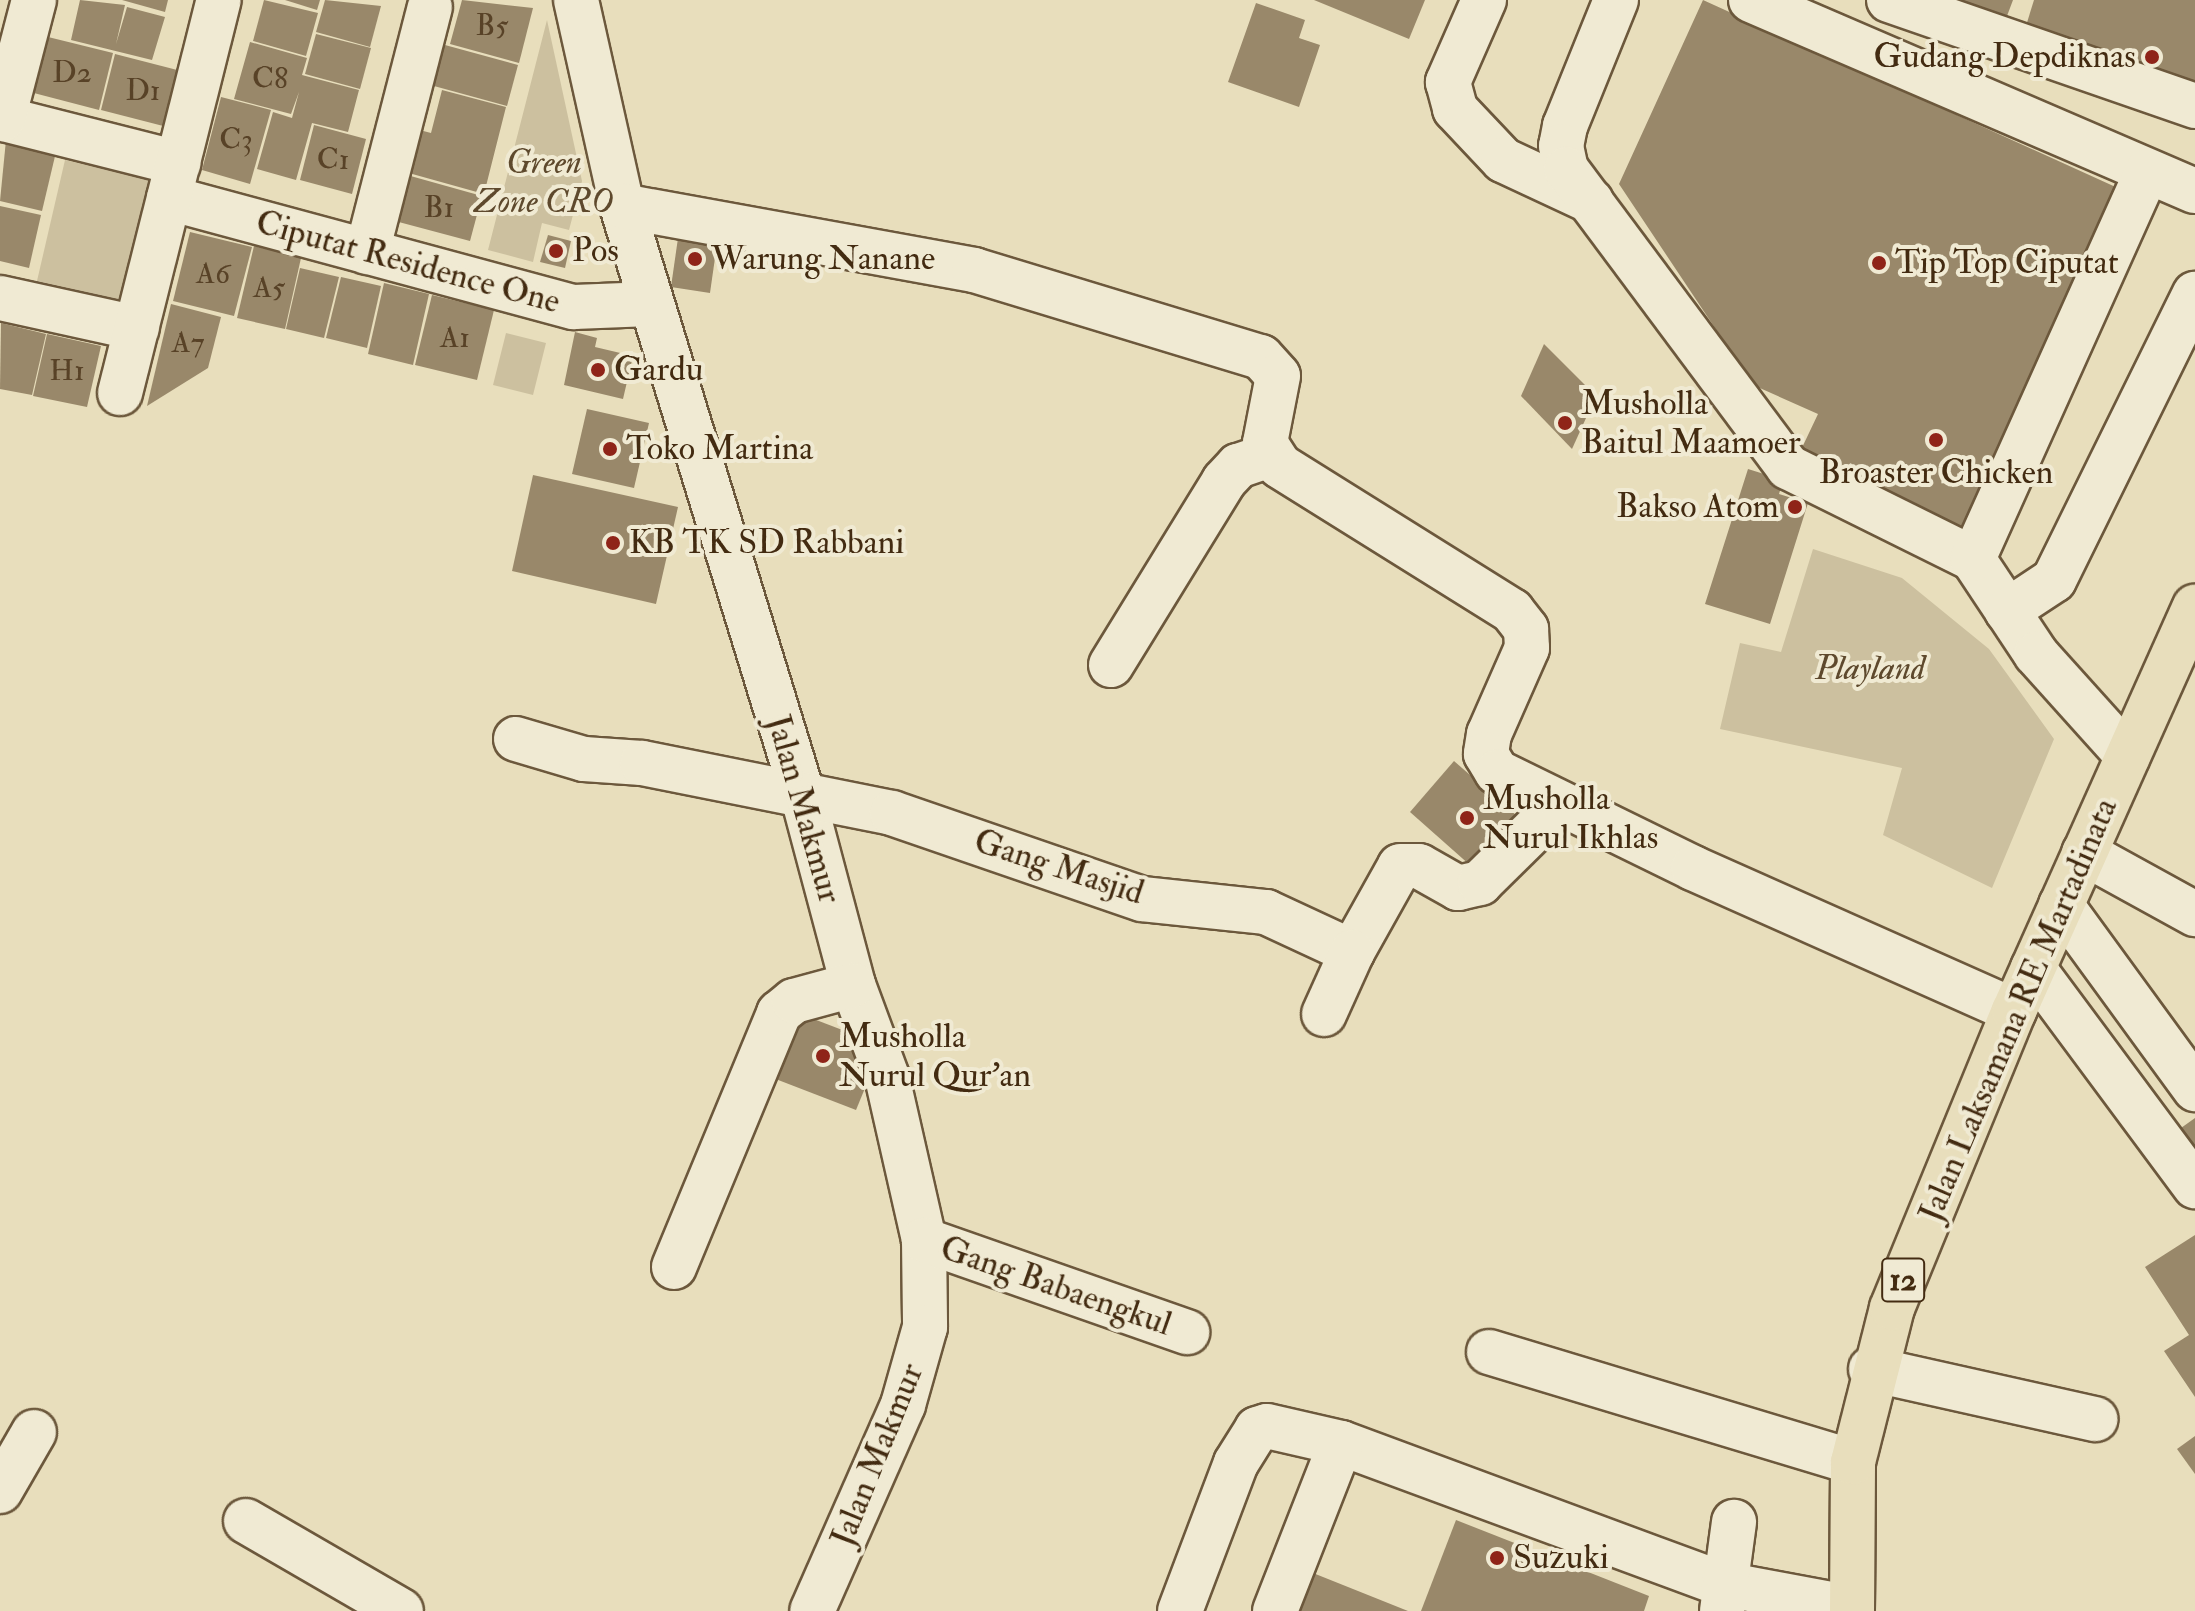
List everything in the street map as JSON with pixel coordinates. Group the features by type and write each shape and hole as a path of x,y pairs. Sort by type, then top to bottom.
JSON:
{"highway":[{"name":"Jalan Laksamana RE Martadinata","path":"1852,1610 1853,1462 1871,1369 2014,1011 2195,607"}],"street":[{"path":"2,119 34,0"},
{"path":"120,393 219,0"},
{"name":"Jalan Makmur","path":"576,0 622,206 802,793 853,985 887,1077 924,1240 925,1327 903,1405 812,1611"},
{"path":"1484,0 1448,82 1455,109 1503,160 1591,201"},
{"path":"1616,0 1561,146 1566,169 1788,467 1973,559 2036,654 2128,756"},
{"path":"1751,0 2195,191"},
{"path":"1889,0 2195,106"},
{"path":"367,252 430,7"},
{"name":"Ciputat Residence One","path":"2,119 367,252 574,307 650,304"},
{"path":"1973,559 2147,171"},
{"path":"622,206 974,270 1261,357 1278,376 1265,443 1270,455 1519,620 1527,648 1489,734 1486,754 1497,772 1559,805 2014,1011"},
{"path":"2007,611 2054,580 2195,294"},
{"path":"0,298 137,328"},
{"path":"1111,665 1224,481 1238,466 1270,455"},
{"name":"Gang Masjid","path":"516,739 584,759 642,763 802,793 914,819 1142,899 1266,912 1352,952"},
{"path":"1324,1014 1352,952 1400,866 1419,866 1458,888 1480,883 1559,805"},
{"path":"2084,853 2195,914"},
{"path":"2061,905 2195,1089"},
{"path":"2033,968 2078,1024 2195,1186"},
{"path":"674,1267 779,1013 794,1001 853,985"},
{"path":"2078,1024 2122,990"},
{"name":"Gang Babaengkul","path":"924,1240 1187,1332"},
{"path":"1489,1352 1853,1462"},
{"path":"1871,1369 2095,1419"},
{"path":"1180,1611 1236,1463 1257,1429 1289,1428 1341,1443 1722,1597 1852,1610"},
{"path":"0,1491 34,1432"},
{"path":"1275,1611 1341,1443"},
{"path":"246,1521 401,1611"},
{"path":"1722,1597 1734,1522"}],"green space":[{"name":"Green Zone CRO","path":"547,20 582,181 569,230 542,223 533,262 488,250"},
{"path":"65,160 149,180 122,300 37,281"},
{"path":"506,333 546,343 533,395 493,385"},
{"name":"Playland","path":"1813,549 1902,578 1989,649 2054,739 1992,888 1883,835 1902,768 1720,729 1740,643 1781,652"}],"building":[{"path":"80,0 125,5 116,44 127,7 165,17 152,60 71,40"},
{"path":"122,0 168,0 165,12"},
{"path":"264,0 318,13 306,56 253,41"},
{"path":"285,0 320,0 317,10"},
{"path":"325,0 381,6 370,47 316,32"},
{"path":"462,0 533,8 519,63 450,44"},
{"path":"1314,0 1425,0 1409,39"},
{"name":"Tip Top Ciputat","path":"1703,0 2120,189 1965,530 1799,454 1818,414 1753,385 1619,184"},
{"name":"Gudang Depdiknas","path":"1912,0 2013,0 2001,32"},
{"name":"Gudang Depdiknas","path":"2034,0 2195,0 2195,85 2025,29"},
{"path":"1256,3 1305,20 1299,38 1320,45 1299,107 1228,82"},
{"path":"316,34 371,48 360,89 305,74"},
{"path":"44,36 113,53 99,110 30,92"},
{"path":"250,42 307,58 302,75 359,90 348,132 312,123 296,180 257,169 273,112 292,118 299,92 291,114 234,99"},
{"path":"434,42 518,65 507,106 423,83"},
{"path":"115,54 185,72 171,128 101,110"},
{"path":"442,90 506,107 484,194 398,170 408,127 431,133"},
{"path":"221,97 271,110 250,184 202,170"},
{"path":"314,125 366,139 352,194 300,180"},
{"path":"6,140 56,152 42,211 0,201"},
{"path":"407,175 482,196 470,241 395,221"},
{"path":"0,206 41,215 29,268 0,261"},
{"name":"Warung Nanane","path":"680,224 719,230 710,293 671,287"},
{"path":"190,232 252,247 234,316 173,301"},
{"name":"Pos","path":"548,235 571,241 565,268 540,262"},
{"path":"254,246 301,258 285,329 237,318"},
{"path":"300,268 339,277 324,338 286,329"},
{"path":"341,277 381,286 367,348 326,338"},
{"path":"384,283 429,294 413,365 368,354"},
{"path":"432,295 494,310 477,380 415,365"},
{"path":"171,304 221,317 208,368 147,406"},
{"path":"1,323 46,334 32,395 0,389"},
{"name":"Gardu","path":"575,332 597,338 595,347 633,356 623,399 564,385"},
{"path":"47,334 101,346 87,407 33,396"},
{"name":"Musholla Baitul Maamoer","path":"1544,344 1596,396 1572,449 1521,396"},
{"name":"Toko Martina","path":"587,409 649,423 634,488 572,474"},
{"path":"1748,469 1783,480 1779,494 1808,503 1770,624 1705,604"},
{"name":"KB TK SD Rabbani","path":"533,475 678,507 656,604 512,571"},
{"name":"Musholla Nurul Ikhlas","path":"1454,761 1525,823 1480,874 1410,812"},
{"name":"Musholla Nurul Qur'an","path":"798,1013 858,1036 870,1076 856,1110 773,1078"},
{"path":"2195,1118 2195,1162 2174,1133"},
{"path":"2195,1235 2195,1397 2164,1351 2189,1335 2145,1267"},
{"path":"2195,1436 2195,1474 2177,1449"},
{"name":"Suzuki","path":"1456,1520 1649,1596 1644,1611 1421,1611"},
{"path":"1313,1573 1408,1611 1298,1611"}],"place":[{"name":"Gudang Depdiknas","path":"2152,57"},
{"name":"Pos","path":"556,251"},
{"name":"Warung Nanane","path":"695,259"},
{"name":"Tip Top Ciputat","path":"1879,263"},
{"name":"Gardu","path":"598,370"},
{"name":"Musholla Baitul Maamoer","path":"1565,423"},
{"name":"Broaster Chicken","path":"1936,440"},
{"name":"Toko Martina","path":"610,449"},
{"name":"Bakso Atom","path":"1795,507"},
{"name":"KB TK SD Rabbani","path":"613,543"},
{"name":"Musholla Nurul Ikhlas","path":"1467,818"},
{"name":"Musholla Nurul Qur'an","path":"823,1056"},
{"name":"Suzuki","path":"1497,1558"}]}
